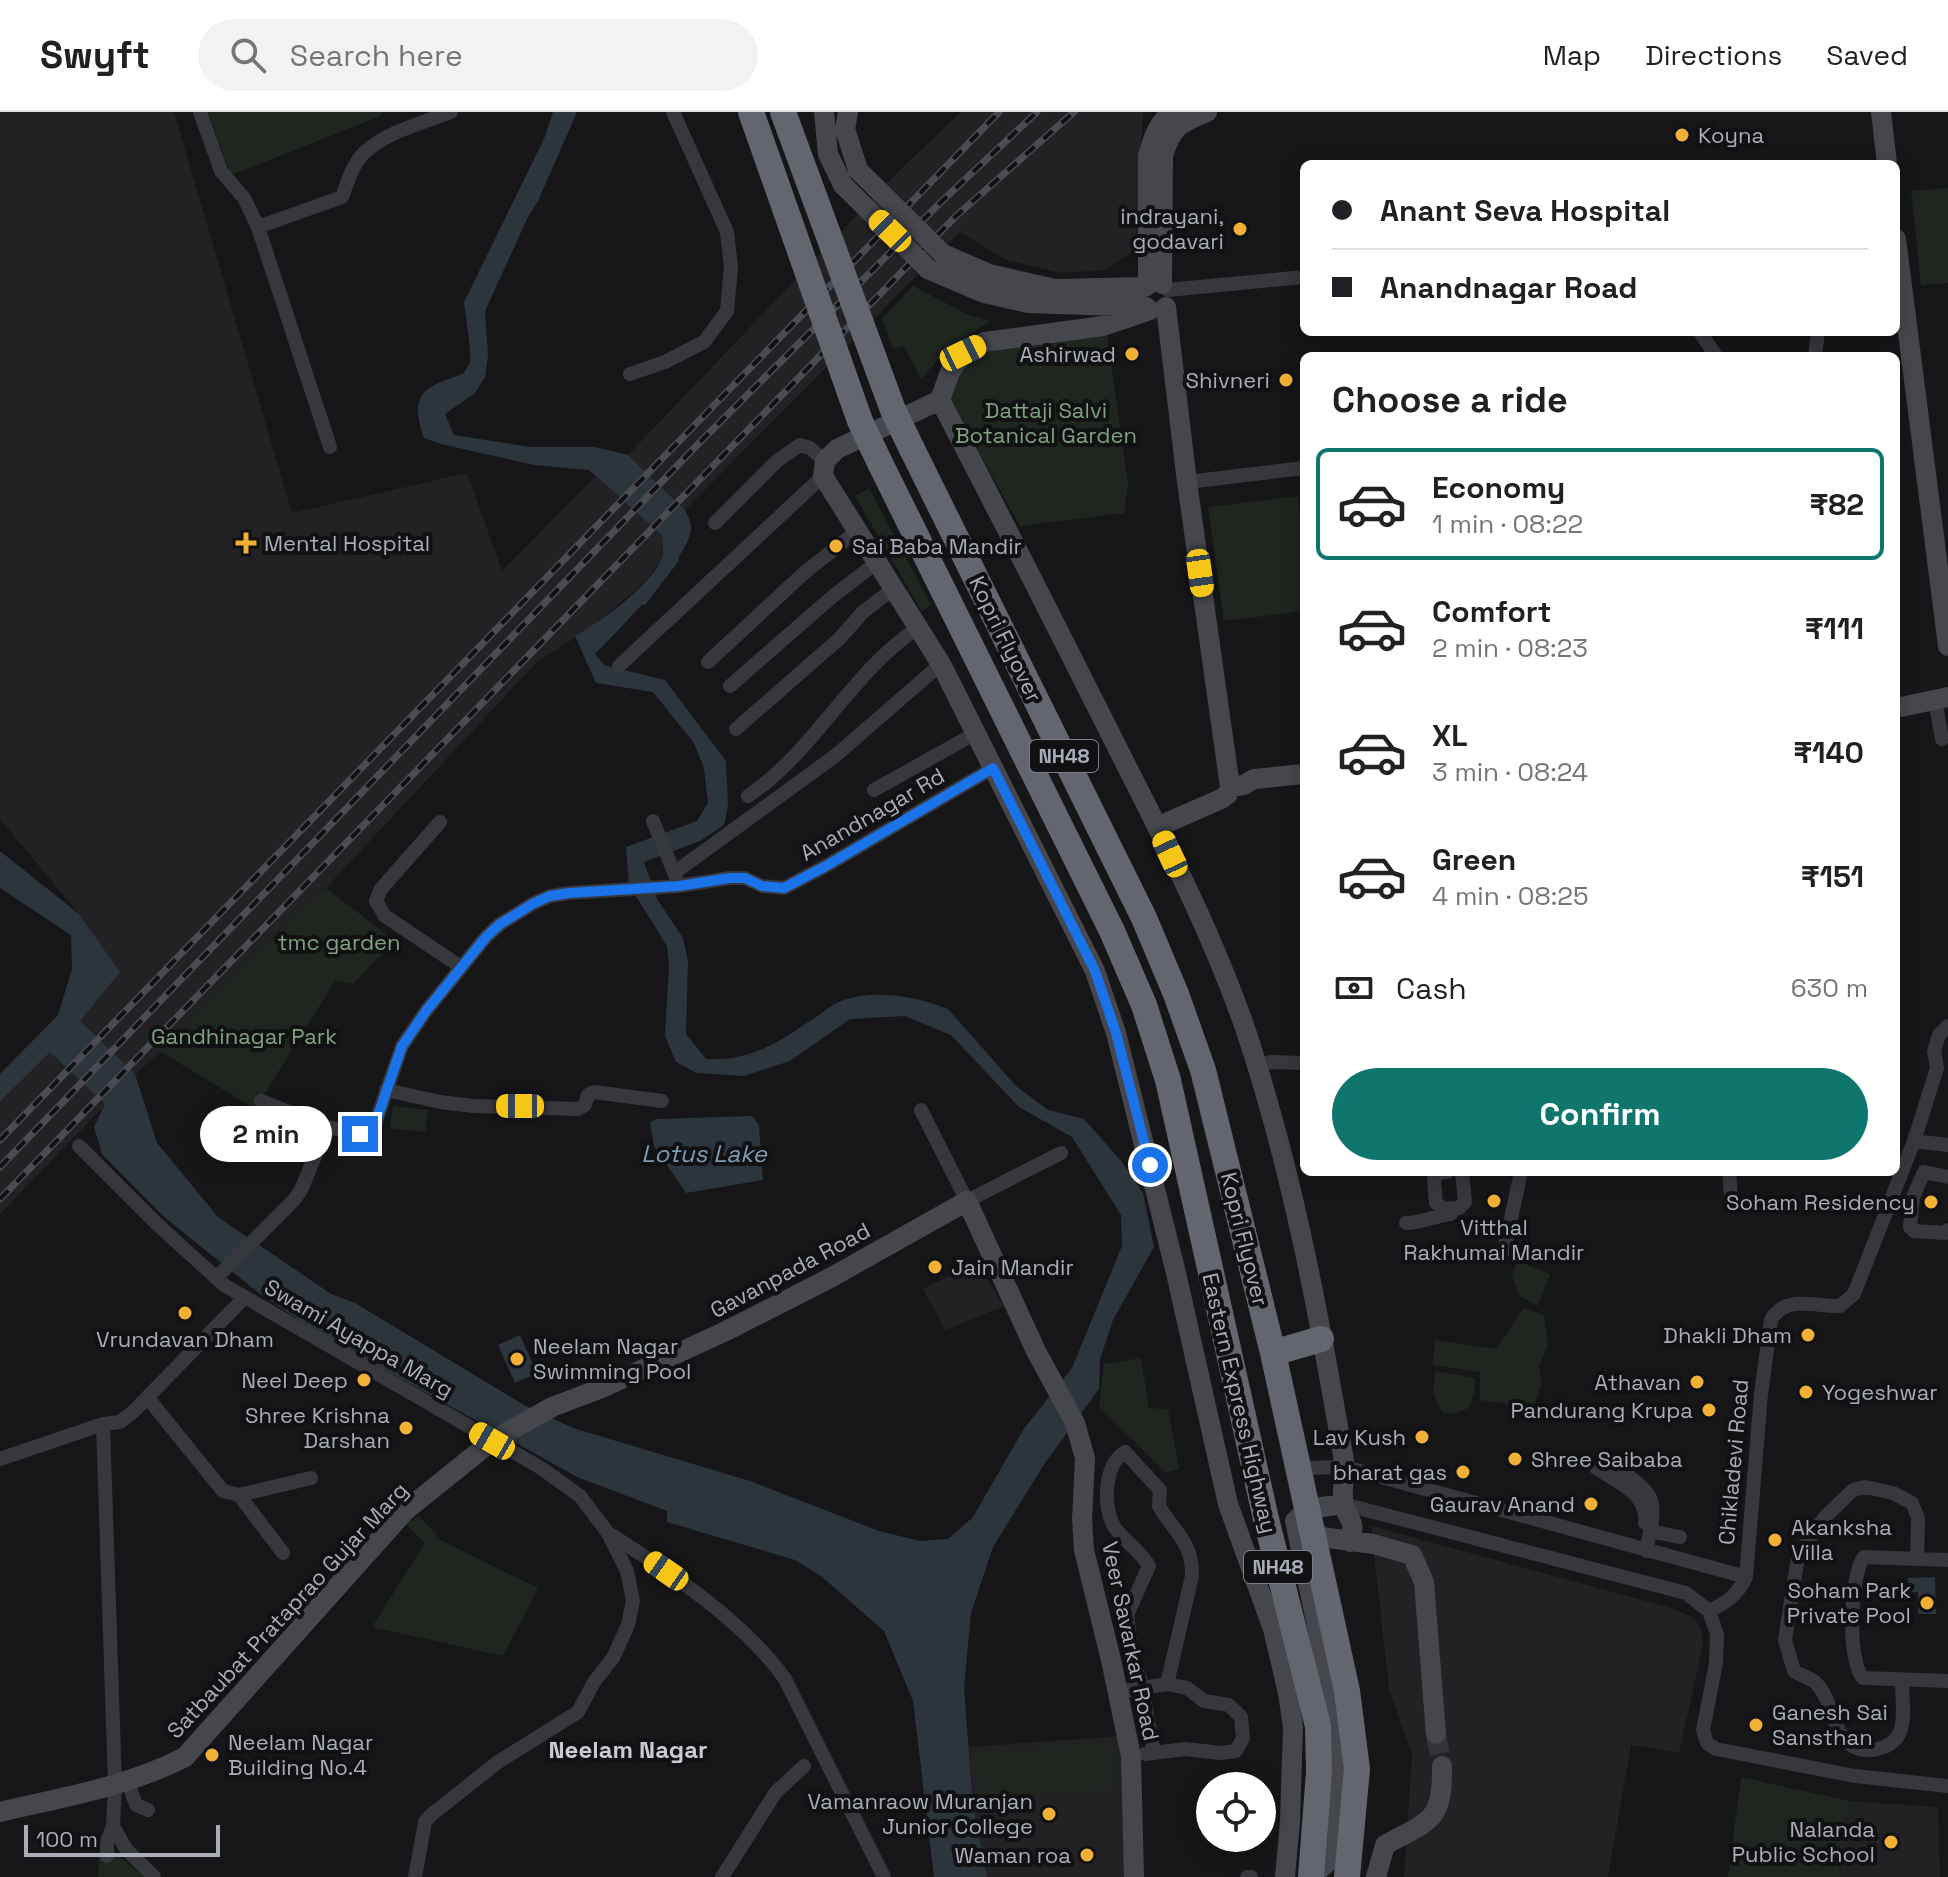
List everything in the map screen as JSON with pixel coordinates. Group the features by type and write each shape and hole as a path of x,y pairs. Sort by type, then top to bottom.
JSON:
{"highway":[{"name":"Kopri Flyover","path":"751,112 860,421 1112,931 1144,1005 1168,1080 1206,1259"},
{"name":"Kopri Flyover","path":"783,112 893,410 1144,918 1176,994 1203,1070 1273,1353"},
{"name":"Eastern Express Highway","path":"1206,1259 1305,1726 1319,1772 1311,1877"},
{"path":"1273,1353 1321,1339"},
{"name":"Eastern Express Highway","path":"1273,1353 1347,1691 1357,1769 1347,1877"}],"street":[{"path":"200,112 221,171 244,198 258,227 330,447"},
{"path":"258,227 342,197 349,176 364,153 399,131 451,112"},
{"path":"630,374 665,362 704,342 727,311 731,267 727,232 673,112"},
{"path":"824,112 828,154 935,261 984,293 1028,303 1155,296 1300,278"},
{"path":"848,112 845,129 851,178"},
{"path":"1172,112 1161,121 1153,136 1156,156 1155,296 1237,786"},
{"path":"1156,156 1179,124 1207,112"},
{"path":"1881,112 1887,160"},
{"path":"1900,270 1948,646"},
{"path":"619,666 824,468 837,449 940,400 950,372 963,353 985,342 1103,326 1155,296"},
{"path":"940,400 1157,827 1220,963 1284,1154 1345,1467 1343,1504 1352,1518 1354,1529 1350,1542"},
{"path":"715,523 777,461 800,445 810,448 876,563 941,664 1095,971 1116,1033 1176,1273 1228,1504 1273,1629 1288,1693 1305,1726 1285,1877"},
{"path":"1187,482 1300,468"},
{"path":"708,662 804,573 857,531"},
{"path":"730,686 876,563"},
{"path":"736,729 836,641 863,612 893,589"},
{"path":"748,796 793,759 897,642 919,627"},
{"path":"653,821 677,880 835,756 941,664"},
{"path":"1900,707 1942,699 1941,740"},
{"path":"874,790 976,733"},
{"name":"Anandnagar Rd","path":"327,1127 360,1134 374,1127 402,1046 461,967 500,924 534,903 550,896 654,887 677,880 745,878 762,886 784,888 993,768"},
{"path":"1157,827 1221,799 1237,786 1254,779 1300,774"},
{"path":"1237,786 1255,789 1300,784"},
{"path":"440,822 381,889 376,901 385,916 461,967"},
{"name":"Chikladevi Road","path":"1937,1068 1934,1051 1939,1035 1948,1026"},
{"name":"Chikladevi Road","path":"1299,1468 1345,1467 1746,1577 1758,1420 1771,1320 1788,1304 1840,1306 1854,1294 1914,1141 1937,1068 1948,1056"},
{"path":"1256,1066 1271,1062 1300,1063"},
{"path":"386,1090 473,1106 578,1109 594,1092 662,1101"},
{"path":"225,1277 264,1241 261,1232 301,1190 327,1127 261,1101"},
{"path":"921,1110 967,1201 1061,1153"},
{"path":"1914,1141 1948,1145"},
{"name":"Swami Ayappa Marg","path":"79,1146 156,1223 225,1277 245,1297 497,1438 580,1496 608,1533"},
{"path":"1948,1177 1924,1172 1913,1197 1910,1227 1914,1231 1945,1233 1948,1230"},
{"path":"1436,1176 1436,1203 1444,1209 1462,1206 1465,1202 1462,1176"},
{"path":"1406,1223 1420,1223 1434,1216 1466,1212 1472,1176"},
{"path":"1504,1251 1520,1176"},
{"path":"1729,1176 1732,1207"},
{"name":"Veer Savarkar Road","path":"967,1201 1075,1423 1085,1458 1084,1550 1131,1756 1134,1877"},
{"name":"Gavanpada Road","path":"497,1438 552,1407 699,1345 832,1277 967,1201"},
{"path":"0,1459 103,1424 120,1422 245,1297"},
{"path":"147,1397 223,1491 239,1495 311,1478"},
{"path":"103,1424 122,1784 107,1842 107,1856"},
{"name":"Satbaubat Prataprao Gujar Marg","path":"0,1812 122,1784 150,1775 185,1757 405,1511 497,1438"},
{"path":"1154,1753 1143,1688 1133,1664 1127,1615 1149,1566 1115,1528 1106,1483 1120,1454 1127,1452 1160,1490 1159,1506 1187,1545 1192,1562 1192,1576 1167,1684"},
{"path":"1611,1462 1649,1496 1654,1513 1642,1550"},
{"path":"1596,1468 1633,1492 1645,1508 1642,1550"},
{"path":"1902,1680 1903,1727 1896,1741 1879,1749 1855,1748 1842,1737 1817,1684 1794,1671 1785,1640 1797,1563 1824,1518 1853,1490 1877,1488 1912,1503 1918,1518 1917,1559"},
{"path":"239,1495 283,1553"},
{"path":"1311,1877 1329,1861 1337,1721 1295,1521 1308,1509 1343,1504 1686,1593 1709,1611 1717,1634 1716,1663 1703,1730 1707,1743 1725,1751 1855,1776 1948,1786"},
{"path":"1082,1519 1111,1515"},
{"path":"1650,1531 1680,1537"},
{"path":"415,1877 425,1822 431,1815 498,1762 578,1712 594,1682 613,1658 628,1625 633,1601 627,1571 608,1533"},
{"path":"608,1533 686,1585 770,1657 785,1679 884,1877"},
{"path":"1314,1536 1373,1544 1412,1555 1424,1582 1436,1734"},
{"path":"1948,1560 1867,1556 1862,1559 1856,1573 1853,1614 1858,1673 1863,1678 1948,1681"},
{"path":"1709,1611 1731,1600 1746,1577"},
{"path":"1118,1692 1167,1684 1187,1688 1204,1701 1229,1705 1241,1717 1243,1738 1240,1748 1230,1753 1185,1749 1131,1756"},
{"path":"722,1877 776,1792 804,1766"},
{"path":"1376,1877 1385,1845 1433,1816 1440,1804 1442,1766"},
{"path":"122,1784 136,1805 148,1810"},
{"path":"113,1826 126,1849 154,1877"}],"shaded area":[{"name":"Mental Hospital","path":"0,112 174,112 292,513 467,473 502,571 596,476 662,535 661,560 645,582 592,627 538,661 326,888 135,1074 79,1021 119,972 79,914 0,819"},
{"path":"961,112 1143,112 1137,248 1106,270 1062,273 1006,260 960,232 685,510 628,455 902,168"},
{"path":"50,1051 106,1104 0,1214 0,1103"},
{"path":"976,1262 1004,1306 945,1330 923,1289"},
{"path":"1371,1526 1675,1609 1694,1618 1701,1630 1703,1645 1679,1753 1631,1745 1608,1877 1404,1877 1412,1755 1389,1689"},
{"name":"Vamanraow Muranjan Junior College","path":"1122,1736 1127,1877 987,1877 973,1805 969,1747"},
{"name":"Nalanda Public School","path":"1849,1801 1938,1807 1940,1877 1839,1877"}],"green space":[{"path":"208,112 381,112 381,116 231,175"},
{"path":"1948,188 1948,283 1921,285 1911,191"},
{"path":"913,286 967,314 991,321 947,349 921,379 904,346 893,349 882,318"},
{"name":"Dattaji Salvi Botanical Garden","path":"1107,334 1128,484 1124,513 1020,526 950,400 957,379 970,361 994,351"},
{"path":"869,488 931,605 922,612 855,496"},
{"path":"1298,496 1300,612 1224,621 1208,507"},
{"name":"Gandhinagar Park","path":"326,888 395,941 353,984 335,981 255,1109 161,1052 271,939"},
{"path":"393,1106 428,1110 425,1132 390,1128"},
{"path":"1517,1261 1550,1274 1538,1306 1519,1296 1512,1275"},
{"path":"1524,1308 1544,1315 1548,1345 1539,1366 1542,1383 1533,1408 1480,1400 1480,1372 1433,1365 1435,1340 1496,1349"},
{"path":"1141,1358 1149,1408 1168,1409 1179,1469 1166,1473 1099,1406 1104,1364"},
{"path":"1435,1371 1475,1378 1469,1408 1452,1414 1442,1412 1433,1393"},
{"path":"419,1516 441,1540 538,1588 503,1656 372,1627 425,1543 406,1524"},
{"path":"1109,1742 1114,1787 981,1800 976,1754"},
{"path":"1741,1777 1849,1801 1839,1877 1728,1877"},
{"path":"100,1840 144,1877 98,1877"}],"water":[{"path":"553,112 577,112 485,311 488,355 485,377 475,393 445,414 454,435 531,447 595,447 628,455 685,510 689,519 691,528 679,557 651,594 595,654 604,665 665,680 726,761 728,806 724,825 700,841 644,862 657,899 683,938 688,962 686,1034 706,1059 722,1059 763,1049 851,998 894,995 936,1004 948,1009 1016,1086 1048,1110 1084,1119 1122,1162 1143,1193 1154,1247 1113,1320 1100,1359 1099,1389 1045,1463 993,1547 971,1613 964,1688 973,1805 987,1877 934,1877 913,1701 884,1631 821,1576 795,1560 667,1522 667,1511 577,1477 314,1330 260,1294 163,1216 102,1154 94,1127 105,1104 50,1052 0,1102 0,1074 58,1015 72,969 71,935 0,888 0,851 79,914 120,972 80,1021 135,1074 157,1143 218,1217 331,1294 355,1303 524,1405 573,1428 750,1481 879,1531 920,1541 948,1539 973,1517 1023,1430 1072,1368 1122,1246 1121,1215 1072,1137 1019,1107 951,1035 905,1016 850,1019 790,1061 744,1076 697,1073 676,1062 665,1036 669,965 667,946 629,885 626,847 697,821 708,803 704,768 694,743 653,692 596,683 575,636 610,613 646,581 661,560 662,535 589,470 534,465 441,444 424,438 418,412 422,395 438,383 463,374 470,363 464,302 544,139"},
{"name":"Lotus Lake","path":"752,1116 759,1125 763,1180 686,1193 654,1146 650,1122 657,1119"},
{"name":"Neelam Nagar Swimming Pool","path":"520,1335 537,1373 515,1383 498,1345"},
{"name":"Soham Park Private Pool","path":"1935,1577 1936,1614 1918,1614 1918,1592 1908,1592 1908,1578"}],"waterway":[{"path":"644,603 677,560 676,555"}],"tunnel":[{"path":"1436,1734 1442,1766"}],"railway":[{"path":"0,1140 999,112"},
{"path":"0,1167 702,440 941,202 1037,112"},
{"path":"0,1199 955,217 1074,112"}],"place":[{"name":"Koyna","path":"1682,135"},
{"name":"indrayani, godavari","path":"1240,229"},
{"name":"Ashirwad","path":"1132,354"},
{"name":"Shivneri","path":"1286,380"},
{"name":"Mental Hospital","path":"246,543"},
{"name":"Sai Baba Mandir","path":"836,546"},
{"name":"Vitthal Rakhumai Mandir","path":"1494,1201"},
{"name":"Soham Residency","path":"1931,1202"},
{"name":"Jain Mandir","path":"935,1267"},
{"name":"Vrundavan Dham","path":"185,1313"},
{"name":"Dhakli Dham","path":"1808,1335"},
{"name":"Neelam Nagar Swimming Pool","path":"517,1359"},
{"name":"Neel Deep","path":"364,1380"},
{"name":"Athavan","path":"1697,1382"},
{"name":"Yogeshwar","path":"1806,1392"},
{"name":"Pandurang Krupa","path":"1709,1410"},
{"name":"Shree Krishna Darshan","path":"406,1428"},
{"name":"Lav Kush","path":"1422,1437"},
{"name":"Shree Saibaba","path":"1515,1459"},
{"name":"bharat gas","path":"1463,1472"},
{"name":"Gaurav Anand","path":"1591,1504"},
{"name":"Akanksha Villa","path":"1775,1540"},
{"name":"Soham Park Private Pool","path":"1927,1603"},
{"name":"Ganesh Sai Sansthan","path":"1756,1725"},
{"name":"Neelam Nagar Building No.4","path":"212,1755"},
{"name":"Vamanraow Muranjan Junior College","path":"1049,1814"},
{"name":"Nalanda Public School","path":"1891,1842"},
{"name":"Waman roa","path":"1087,1855"}],"district":[{"name":"Neelam Nagar","path":"628,1749"}],"route":[{"path":"360,1134 374,1127 402,1046 426,1011 486,937 500,924 534,903 569,893 679,886 730,878 745,878 762,886 784,888 993,768 1095,971 1116,1033 1150,1165"}],"park label":[{"name":"tmc garden","path":"339,942"}]}
